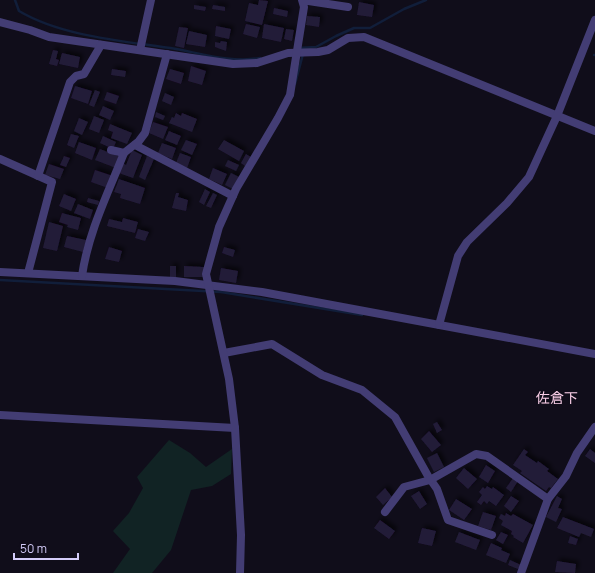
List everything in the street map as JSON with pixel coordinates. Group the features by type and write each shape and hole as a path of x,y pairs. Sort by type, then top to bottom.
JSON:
{"street":[{"path":"140,50 151,0"},
{"path":"240,573 241,535 235,428 224,353 206,274 219,227 233,196 290,95 304,7 302,0 348,7"},
{"path":"439,325 458,256 467,242 507,203 529,177 557,116 595,20"},
{"path":"0,22 22,27 49,37 249,65 278,56 323,51 348,38 364,37 595,131"},
{"path":"38,176 70,82 76,76 84,74 100,45"},
{"path":"82,276 94,225 124,153 135,145 145,133 167,54"},
{"path":"135,145 233,196"},
{"path":"112,150 124,153"},
{"path":"0,159 52,182 28,273"},
{"path":"0,272 175,281 262,292 364,309 439,325 595,354"},
{"path":"224,353 272,344 322,375 362,390 395,417 430,480 437,489 448,520 492,535"},
{"path":"0,415 235,428"},
{"path":"521,573 548,499 566,476 577,453 595,428"},
{"path":"386,512 404,487 430,480 476,454 487,456 548,499"}],"shaded area":[{"path":"169,440 190,453 206,467 232,449 231,474 212,486 191,490 171,550 152,573 113,573 130,549 113,531 129,513 143,488 137,477"}],"building":[{"path":"259,0 268,1 262,25 245,21 249,3 258,5"},
{"path":"359,2 374,5 372,17 357,15"},
{"path":"194,5 206,7 205,11 194,9"},
{"path":"213,5 225,7 225,11 212,9"},
{"path":"274,8 288,11 287,17 273,14"},
{"path":"307,16 320,17 319,27 306,25"},
{"path":"246,24 260,27 257,38 243,34"},
{"path":"264,24 284,28 281,42 262,38"},
{"path":"216,26 231,29 229,39 215,36"},
{"path":"179,27 188,28 184,48 175,46"},
{"path":"286,29 294,30 292,41 284,39"},
{"path":"189,31 207,35 205,47 186,44"},
{"path":"221,41 227,42 226,51 215,47 215,42 220,43"},
{"path":"53,50 58,51 56,59 59,60 57,66 49,64"},
{"path":"62,53 80,57 78,68 59,64"},
{"path":"191,66 206,71 202,85 188,81"},
{"path":"112,69 126,71 125,77 111,75"},
{"path":"170,69 184,73 181,84 166,79"},
{"path":"75,86 92,91 88,104 71,98"},
{"path":"95,90 100,92 94,107 89,105"},
{"path":"107,92 119,96 116,104 104,100"},
{"path":"165,93 174,97 171,105 162,101"},
{"path":"103,106 114,111 110,120 99,115"},
{"path":"156,112 165,116 163,120 155,117"},
{"path":"176,113 181,116 182,113 197,119 192,132 169,123 172,117 174,118"},
{"path":"94,116 104,120 99,133 89,129"},
{"path":"79,118 88,122 82,135 74,131"},
{"path":"153,122 168,127 163,139 149,133"},
{"path":"110,124 132,133 127,144 111,138 113,132 108,130"},
{"path":"169,131 181,136 177,145 165,140"},
{"path":"71,134 79,136 74,148 67,145"},
{"path":"103,136 116,142 113,149 100,143"},
{"path":"186,140 197,144 192,155 181,150"},
{"path":"224,140 244,151 239,161 218,149"},
{"path":"79,142 96,148 92,160 75,153"},
{"path":"162,143 176,148 172,159 158,153"},
{"path":"100,149 120,157 116,168 95,160"},
{"path":"132,150 142,155 133,178 119,173 123,163 126,165"},
{"path":"180,153 191,157 187,168 176,163"},
{"path":"246,154 251,157 245,166 241,163"},
{"path":"64,156 70,158 66,167 60,165"},
{"path":"147,156 154,159 145,180 139,177"},
{"path":"228,160 239,165 236,171 225,166"},
{"path":"49,164 64,169 60,179 45,175"},
{"path":"213,168 227,174 222,185 209,179"},
{"path":"95,170 113,176 108,188 91,182"},
{"path":"231,173 239,177 233,189 225,185"},
{"path":"119,179 145,188 140,204 120,198 121,194 114,192"},
{"path":"205,189 210,192 204,205 199,202"},
{"path":"176,193 179,193 178,197 188,200 186,211 172,208"},
{"path":"213,193 217,195 211,208 206,206"},
{"path":"64,194 76,199 71,211 59,206"},
{"path":"88,198 99,201 98,205 87,202"},
{"path":"78,204 93,210 90,219 74,213"},
{"path":"62,213 81,218 78,230 67,227 68,225 59,222"},
{"path":"123,218 138,222 135,233 107,226 109,219 122,222"},
{"path":"49,222 63,226 57,251 43,248"},
{"path":"138,229 149,232 145,241 135,238"},
{"path":"67,236 86,240 83,252 64,247"},
{"path":"109,247 122,251 119,262 105,259"},
{"path":"224,247 235,250 233,257 222,253"},
{"path":"170,266 176,266 176,277 170,277"},
{"path":"184,266 204,267 204,277 184,277"},
{"path":"221,268 238,271 236,283 219,280"},
{"path":"437,422 442,430 437,433 433,424"},
{"path":"429,431 441,445 432,452 421,439"},
{"path":"524,449 528,452 525,455 537,463 538,461 549,469 547,471 558,479 551,488 549,487 546,491 520,473 522,471 513,465"},
{"path":"590,449 595,453 595,463 585,456"},
{"path":"437,453 444,467 434,472 427,458"},
{"path":"486,465 495,471 488,483 479,477"},
{"path":"464,468 477,479 468,489 456,478"},
{"path":"513,478 518,481 511,492 506,488"},
{"path":"487,486 492,489 493,487 504,495 496,506 489,501 487,504 484,501 481,505 477,502 482,495 479,492 483,487 485,489"},
{"path":"385,488 392,497 383,505 376,497"},
{"path":"419,491 427,504 420,509 411,496"},
{"path":"511,496 519,501 511,512 504,506"},
{"path":"557,496 562,499 558,508 562,509 556,522 546,517"},
{"path":"456,499 472,509 464,520 449,510"},
{"path":"483,512 496,516 491,530 478,526"},
{"path":"506,513 511,516 513,514 533,525 523,543 513,537 514,536 511,534 512,531 501,525 503,521 499,518 501,514 505,516"},
{"path":"563,517 594,529 591,537 581,533 579,537 557,528"},
{"path":"380,520 395,531 389,539 374,528"},
{"path":"422,528 436,531 432,546 418,543"},
{"path":"459,532 480,540 476,550 455,542"},
{"path":"501,532 508,535 503,544 496,540"},
{"path":"570,536 578,539 576,545 568,543"},
{"path":"491,543 510,554 506,563 486,555"},
{"path":"510,560 521,565 518,569 508,565"},
{"path":"557,561 576,564 575,573 555,572"}],"waterway":[{"path":"15,0 19,11 36,20 55,27 95,37 176,49 229,59 260,58"},
{"path":"298,48 316,47 354,28 370,28 404,9 426,0"},
{"path":"295,84 303,54"},
{"path":"0,280 221,292 362,315"}],"district":[{"name":"佐倉下","path":"557,397"}]}
